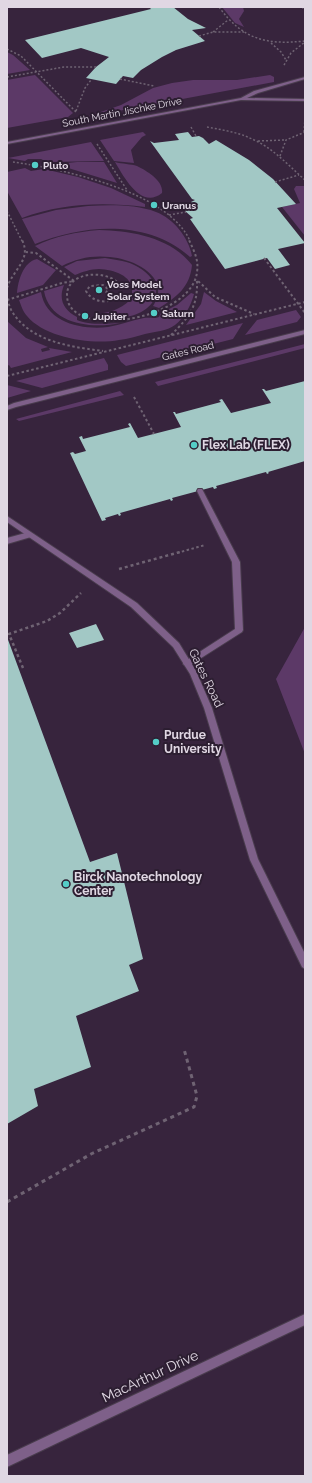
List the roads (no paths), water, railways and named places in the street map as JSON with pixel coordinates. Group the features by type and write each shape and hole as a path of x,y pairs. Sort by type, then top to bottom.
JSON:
{"street":[{"name":"South Martin Jischke Drive","path":"241,99 256,92 305,78"},
{"name":"South Martin Jischke Drive","path":"7,143 241,99 305,100"},
{"name":"Gates Road","path":"7,408 21,403 305,332"},
{"path":"187,664 239,630 236,562 200,491"},
{"name":"Gates Road","path":"7,519 134,605 176,645 187,664 208,708 254,860 305,964"},
{"path":"7,541 29,535"},
{"name":"MacArthur Drive","path":"7,1461 305,1319"}],"place":[{"name":"Pluto","path":"35,165"},
{"name":"Uranus","path":"154,205"},
{"name":"Voss Model Solar System","path":"99,290"},
{"name":"Saturn","path":"154,313"},
{"name":"Jupiter","path":"85,316"},
{"name":"Flex Lab (FLEX)","path":"194,445"},
{"name":"Purdue University","path":"156,742"},
{"name":"Birck Nanotechnology Center","path":"66,884"}]}
